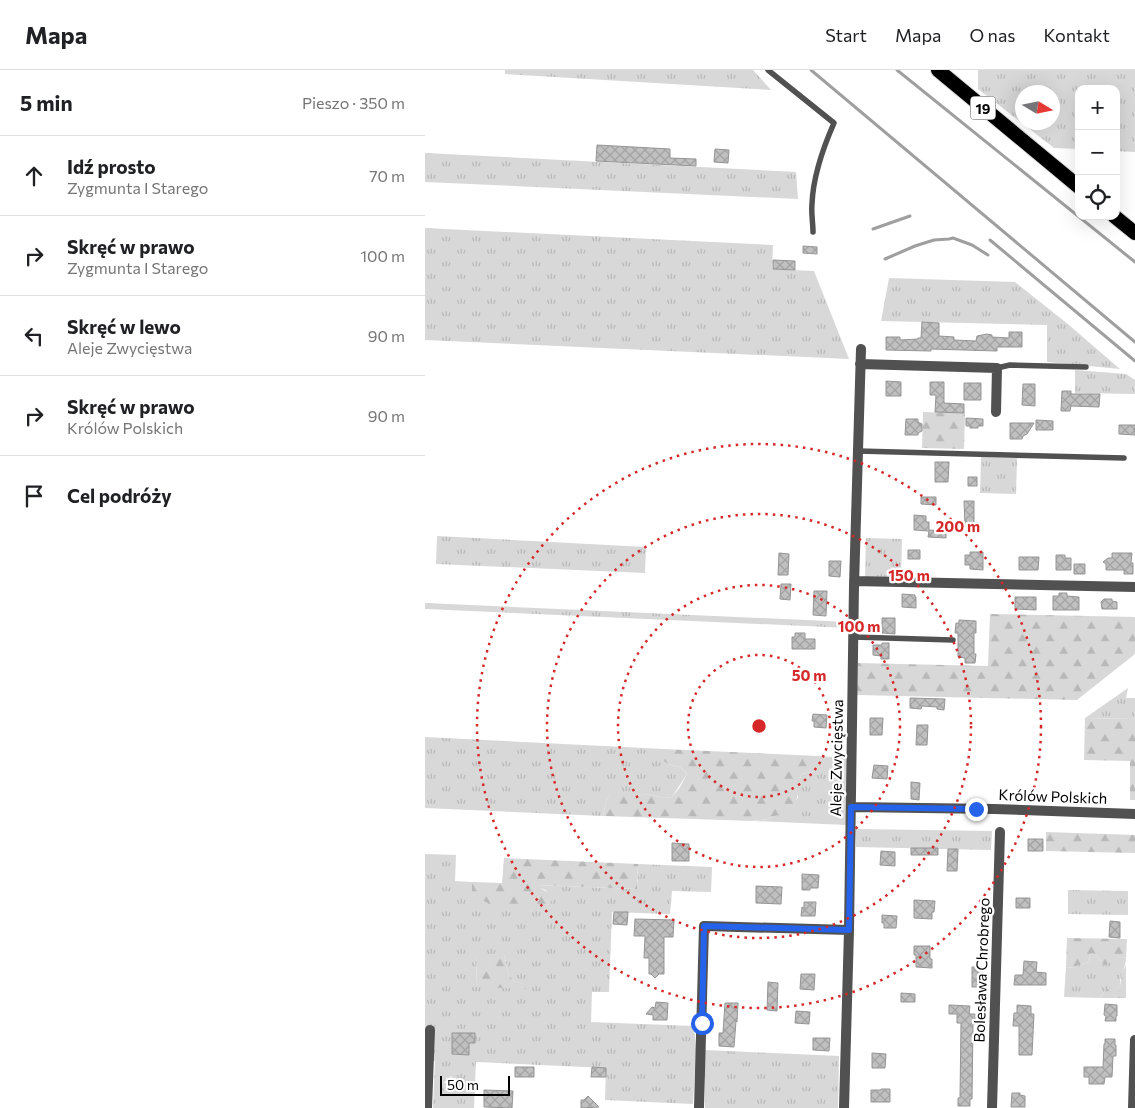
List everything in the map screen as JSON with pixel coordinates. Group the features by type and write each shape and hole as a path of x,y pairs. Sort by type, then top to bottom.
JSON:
{"highway":[{"name":"19","path":"938,70 1075,184"},
{"path":"1119,220 1135,233"}],"street":[{"name":"Aleje Zwycięstwa","path":"844,1108 849,930 853,637 861,349"},
{"path":"860,364 997,368 996,412"},
{"path":"855,581 1135,588"},
{"name":"Królów Polskich","path":"851,807 994,809 1135,814"},
{"name":"Bolesława Chrobrego","path":"992,1108 1000,832"},
{"path":"699,1108 704,926 849,930"},
{"path":"427,1108 429,1030"},
{"path":"1133,1108 1135,1040"}],"lane":[{"path":"768,70 834,123 821,155 814,182 811,204 813,232"},
{"path":"997,368 1010,365 1087,367"},
{"path":"858,451 1124,458"},
{"path":"853,637 953,640"}],"green space":[{"path":"505,70 753,70 771,90 505,74"},
{"path":"978,70 1135,70 1135,152 1120,151 1120,85 1075,85 1075,149 1054,148 1031,130 1060,130 1060,85 1015,85 1015,118 978,89"},
{"path":"425,153 796,172 798,199 425,182"},
{"path":"425,228 773,245 772,269 814,271 849,359 425,340"},
{"path":"889,278 1015,282 1120,369 1047,362 1047,325 881,321"},
{"path":"1075,370 1126,374 1135,380 1135,394 1075,393"},
{"path":"923,412 965,413 964,449 922,448"},
{"path":"981,457 1017,458 1016,494 980,493"},
{"path":"437,536 646,547 645,573 436,564"},
{"path":"866,538 902,539 901,579 865,578"},
{"path":"425,603 849,622 849,628 425,609"},
{"path":"990,614 1135,617 1135,654 1077,700 857,695 858,663 988,666"},
{"path":"1128,688 1126,698 1135,698 1135,719 1085,718"},
{"path":"1085,718 1135,719 1135,800 1130,800 1130,761 1084,760"},
{"path":"425,737 664,749 668,764 680,767 687,774 672,797 663,798 648,794 609,796 603,816 425,808"},
{"path":"664,749 818,756 819,768 812,772 801,774 796,802 794,806 789,808 790,817 781,815 753,821 603,816 609,796 648,794 663,798 672,797 687,774 680,767 664,761"},
{"path":"818,756 847,758 846,825 754,821 781,815 798,798 801,774 812,772 818,768"},
{"path":"855,829 992,831 991,850 856,847"},
{"path":"1046,832 1135,835 1135,853 1046,851"},
{"path":"425,854 456,855 455,881 472,882 472,892 549,905 552,899 546,890 538,885 637,889 638,864 712,867 711,892 672,891 670,914 612,912 609,992 592,992 591,1022 694,1026 696,1050 693,1104 605,1100 606,1068 476,1062 474,1108 433,1108 435,1061 425,1059","holes":["477,955 504,955 509,975 514,981 523,984 476,987"]},
{"path":"504,858 638,864 637,889 539,885 540,888 552,894 549,909 496,907 478,898 472,892 472,882 502,883"},
{"path":"1068,890 1128,891 1128,915 1068,914"},
{"path":"1067,938 1127,939 1126,958 1118,956 1112,962 1104,965 1092,953 1089,962 1073,968 1066,967"},
{"path":"1092,953 1104,965 1118,956 1126,958 1120,986 1116,989 1105,991 1100,998 1064,997 1066,967 1073,968 1089,962"},
{"path":"477,954 504,955 509,975 514,981 523,984 526,989 476,987"},
{"path":"1126,965 1126,998 1100,998 1111,987 1116,989 1120,986 1122,973"},
{"path":"705,1050 839,1056 838,1108 705,1108"}],"building":[{"path":"597,145 670,149 670,158 696,159 696,166 596,161"},
{"path":"715,149 729,150 728,163 714,162"},
{"path":"803,246 817,247 817,254 803,253"},
{"path":"773,260 795,261 795,270 773,269"},
{"path":"922,322 939,323 939,336 954,337 954,340 976,341 977,336 987,334 992,335 992,337 1009,338 1009,332 1022,332 1022,347 997,347 997,351 886,350 886,337 900,337 900,340 921,338"},
{"path":"886,381 901,382 901,396 886,396"},
{"path":"930,382 944,382 944,403 964,404 964,413 935,412 936,395 930,395"},
{"path":"964,383 981,383 981,400 964,400"},
{"path":"1023,384 1035,384 1035,406 1022,405"},
{"path":"1062,391 1071,391 1071,394 1100,394 1099,407 1071,406 1070,411 1061,411"},
{"path":"966,418 983,419 983,426 970,428 970,426 966,426"},
{"path":"906,419 918,419 918,422 922,424 922,431 918,435 905,435"},
{"path":"1036,420 1053,421 1053,430 1036,430"},
{"path":"1010,423 1034,423 1022,439 1010,439"},
{"path":"1119,425 1135,425 1135,435 1119,434"},
{"path":"935,462 949,462 948,482 935,482"},
{"path":"968,477 977,477 977,486 968,486"},
{"path":"921,497 936,497 936,505 921,504"},
{"path":"964,501 974,501 974,525 965,525"},
{"path":"914,515 926,516 926,522 929,522 929,530 946,531 946,538 928,537 929,531 914,530"},
{"path":"908,550 920,550 920,559 908,559"},
{"path":"970,552 983,552 983,570 970,569 970,565 965,565 965,555 970,555"},
{"path":"779,553 789,554 788,575 778,575"},
{"path":"1112,553 1132,553 1133,574 1124,574 1124,570 1106,570 1106,564 1103,562 1108,558 1112,558"},
{"path":"1056,555 1065,555 1065,558 1071,558 1071,570 1056,570"},
{"path":"1019,557 1039,557 1038,570 1019,570"},
{"path":"829,561 841,561 840,577 829,576"},
{"path":"1074,564 1085,564 1085,574 1074,574"},
{"path":"781,584 791,584 790,600 780,599"},
{"path":"814,591 827,591 826,616 813,615"},
{"path":"1059,593 1067,593 1067,596 1079,597 1079,610 1053,610 1053,596 1059,596"},
{"path":"902,594 915,595 916,608 902,607"},
{"path":"1015,597 1036,597 1036,610 1015,609"},
{"path":"1104,599 1112,599 1112,601 1117,602 1117,609 1102,609 1101,602"},
{"path":"882,618 895,618 895,634 882,633"},
{"path":"959,620 976,621 976,633 974,633 975,663 965,663 965,658 958,657 958,633 955,633 956,623 959,623"},
{"path":"795,633 805,633 805,639 815,639 815,649 792,649 792,637 795,637"},
{"path":"882,643 889,643 889,659 881,659 881,656 873,655 873,645 882,645"},
{"path":"910,698 945,699 944,710 937,709 937,707 922,706 921,709 910,708"},
{"path":"813,714 827,715 826,728 814,727 814,721 812,721"},
{"path":"870,718 883,718 882,735 870,735"},
{"path":"917,725 928,725 927,745 916,745"},
{"path":"874,765 888,766 887,779 872,778"},
{"path":"911,782 920,783 919,800 911,799"},
{"path":"1028,839 1043,839 1043,851 1028,851"},
{"path":"672,843 689,844 689,861 672,861"},
{"path":"911,848 938,848 938,855 911,855"},
{"path":"948,849 958,849 957,871 947,871"},
{"path":"881,851 895,852 895,866 880,865"},
{"path":"802,874 819,875 818,888 802,890"},
{"path":"756,886 782,887 781,904 756,903"},
{"path":"1016,898 1030,898 1030,908 1016,908"},
{"path":"914,900 935,901 932,919 914,918"},
{"path":"804,902 816,902 815,916 801,916"},
{"path":"614,912 628,912 627,925 613,924"},
{"path":"882,915 897,916 896,928 884,928"},
{"path":"635,919 674,920 673,937 664,937 664,974 659,974 655,978 649,974 649,958 644,958 645,936 634,936"},
{"path":"1110,921 1120,922 1120,938 1109,937"},
{"path":"914,946 930,946 932,968 916,967"},
{"path":"1024,961 1037,962 1036,972 1046,973 1046,985 1014,985 1015,975 1023,975"},
{"path":"972,967 982,967 982,987 972,987"},
{"path":"801,974 815,974 814,990 800,989"},
{"path":"768,982 778,983 777,1011 767,1010"},
{"path":"901,993 915,994 915,1002 901,1002"},
{"path":"656,1002 668,1003 667,1020 653,1020 653,1015 646,1014 652,1007 655,1008"},
{"path":"725,1003 738,1003 734,1047 719,1046 719,1033 723,1033"},
{"path":"1105,1004 1117,1005 1116,1021 1105,1021"},
{"path":"949,1005 970,1006 969,1014 975,1014 975,1024 973,1024 972,1099 970,1099 970,1106 958,1106 958,1098 960,1098 961,1023 957,1023 957,1014 949,1014"},
{"path":"1017,1005 1031,1006 1031,1014 1034,1014 1032,1055 1019,1055 1019,1026 1013,1026"},
{"path":"796,1011 810,1012 809,1024 795,1023"},
{"path":"452,1033 475,1033 475,1043 469,1043 469,1055 452,1054"},
{"path":"813,1038 830,1038 829,1051 813,1050"},
{"path":"1105,1039 1115,1039 1116,1056 1113,1056 1112,1077 1105,1077 1104,1084 1089,1084 1089,1077 1084,1077 1084,1067 1103,1067"},
{"path":"872,1053 886,1054 885,1068 872,1068"},
{"path":"515,1067 534,1067 534,1077 515,1077"},
{"path":"592,1067 606,1068 606,1077 591,1077"},
{"path":"890,1089 890,1102 871,1102 871,1090"},
{"path":"484,1090 513,1091 512,1108 484,1107"},
{"path":"1012,1093 1020,1093 1020,1095 1025,1096 1025,1107 1011,1107"},
{"path":"588,1096 599,1107 581,1108 581,1100"}],"waterway":[{"path":"811,70 1135,342"},
{"path":"897,70 1135,262"},
{"path":"873,229 910,216"},
{"path":"885,259 934,240 953,238 972,245 988,255"},
{"path":"990,240 1135,361"}],"route":[{"path":"702,1023 704,926 849,930 851,807 976,809"}]}
